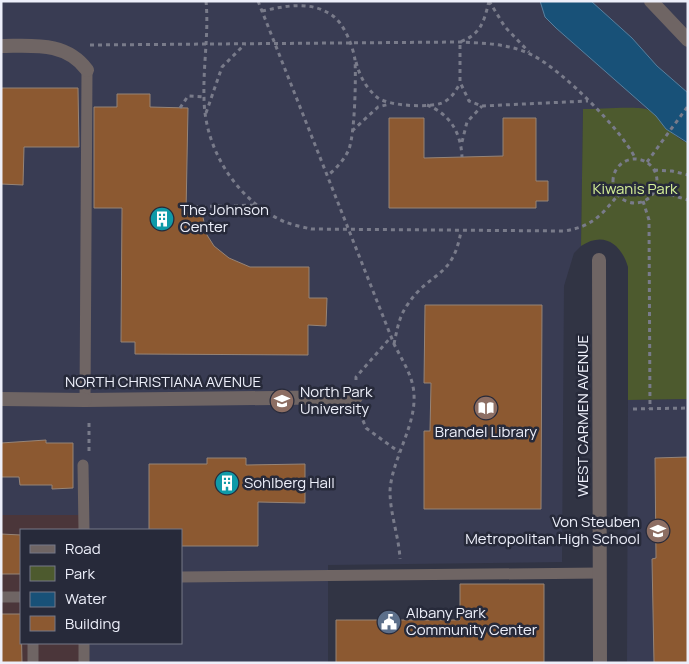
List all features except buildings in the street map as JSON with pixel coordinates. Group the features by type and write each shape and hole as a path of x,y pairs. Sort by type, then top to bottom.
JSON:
{"street":[{"path":"651,1 688,40"},
{"path":"1,46 46,46 62,49 82,63 87,70"},
{"name":"WEST CARMEN AVENUE","path":"599,260 600,663"},
{"name":"NORTH CHRISTIANA AVENUE","path":"1,399 356,397"}],"lane":[{"path":"85,400 87,70"},
{"path":"83,465 84,529"},
{"path":"182,577 600,573"},
{"path":"1,598 20,597"},
{"path":"33,644 33,663"},
{"path":"84,644 84,663"}],"path":[{"path":"206,1 204,97 212,141 222,162 236,184 256,205 285,222 311,229 564,231 581,229 603,213 618,195"},
{"path":"258,1 394,344 411,380 413,394 409,425 395,467 390,493 399,541 401,575"},
{"path":"460,42 474,36 485,17 489,1 505,27 532,54 555,69 588,101 620,134 635,158"},
{"path":"262,11 305,5 334,16 350,44 360,76 369,89 379,98 390,104"},
{"path":"62,49 92,45 460,42 486,44 532,54"},
{"path":"460,42 460,82 469,101 482,106 556,105 588,101"},
{"path":"206,116 222,67 246,44"},
{"path":"328,175 334,170 349,148 352,131 354,59"},
{"path":"352,131 378,107 390,104 426,105 442,103 451,97 460,82"},
{"path":"180,108 188,96 204,97"},
{"path":"426,105 438,109 451,122 462,146"},
{"path":"462,157 466,122 482,106"},
{"path":"647,162 688,106"},
{"path":"635,158 647,162 654,170 656,177 655,190 643,201 629,202 618,195 614,189 613,174 622,163 635,158"},
{"path":"654,170 672,171 688,175"},
{"path":"655,190 688,200"},
{"path":"643,201 649,220 650,409"},
{"path":"186,206 256,205"},
{"path":"394,344 399,320 407,304 452,262 461,230"},
{"path":"633,409 688,408"},
{"path":"89,451 90,419"}],"shaded area":[{"name":"North Park University","path":"1,1 688,1 688,109 583,110 581,246 574,253 564,286 562,562 328,565 328,663 88,663 88,644 182,644 182,529 88,529 88,515 1,515"},
{"name":"Von Steuben Metropolitan High School","path":"688,399 688,663 627,663 628,400"},
{"path":"1,515 88,515 88,529 20,529 20,644 88,644 88,663 1,663"}],"green space":[{"name":"Kiwanis Park","path":"583,109 646,109 681,140 688,143 688,399 628,400 628,267 621,251 610,242 597,240 581,246"}],"water":[{"path":"540,1 591,1 632,38 657,66 688,93 688,143 666,129 656,116 556,28 545,17"}],"place":[{"name":"The Johnson Center","path":"162,219"},
{"name":"North Park University","path":"282,401"},
{"name":"Brandel Library","path":"486,408"},
{"name":"Sohlberg Hall","path":"227,483"},
{"name":"Von Steuben Metropolitan High School","path":"658,531"},
{"name":"Albany Park Community Center","path":"389,622"}]}
